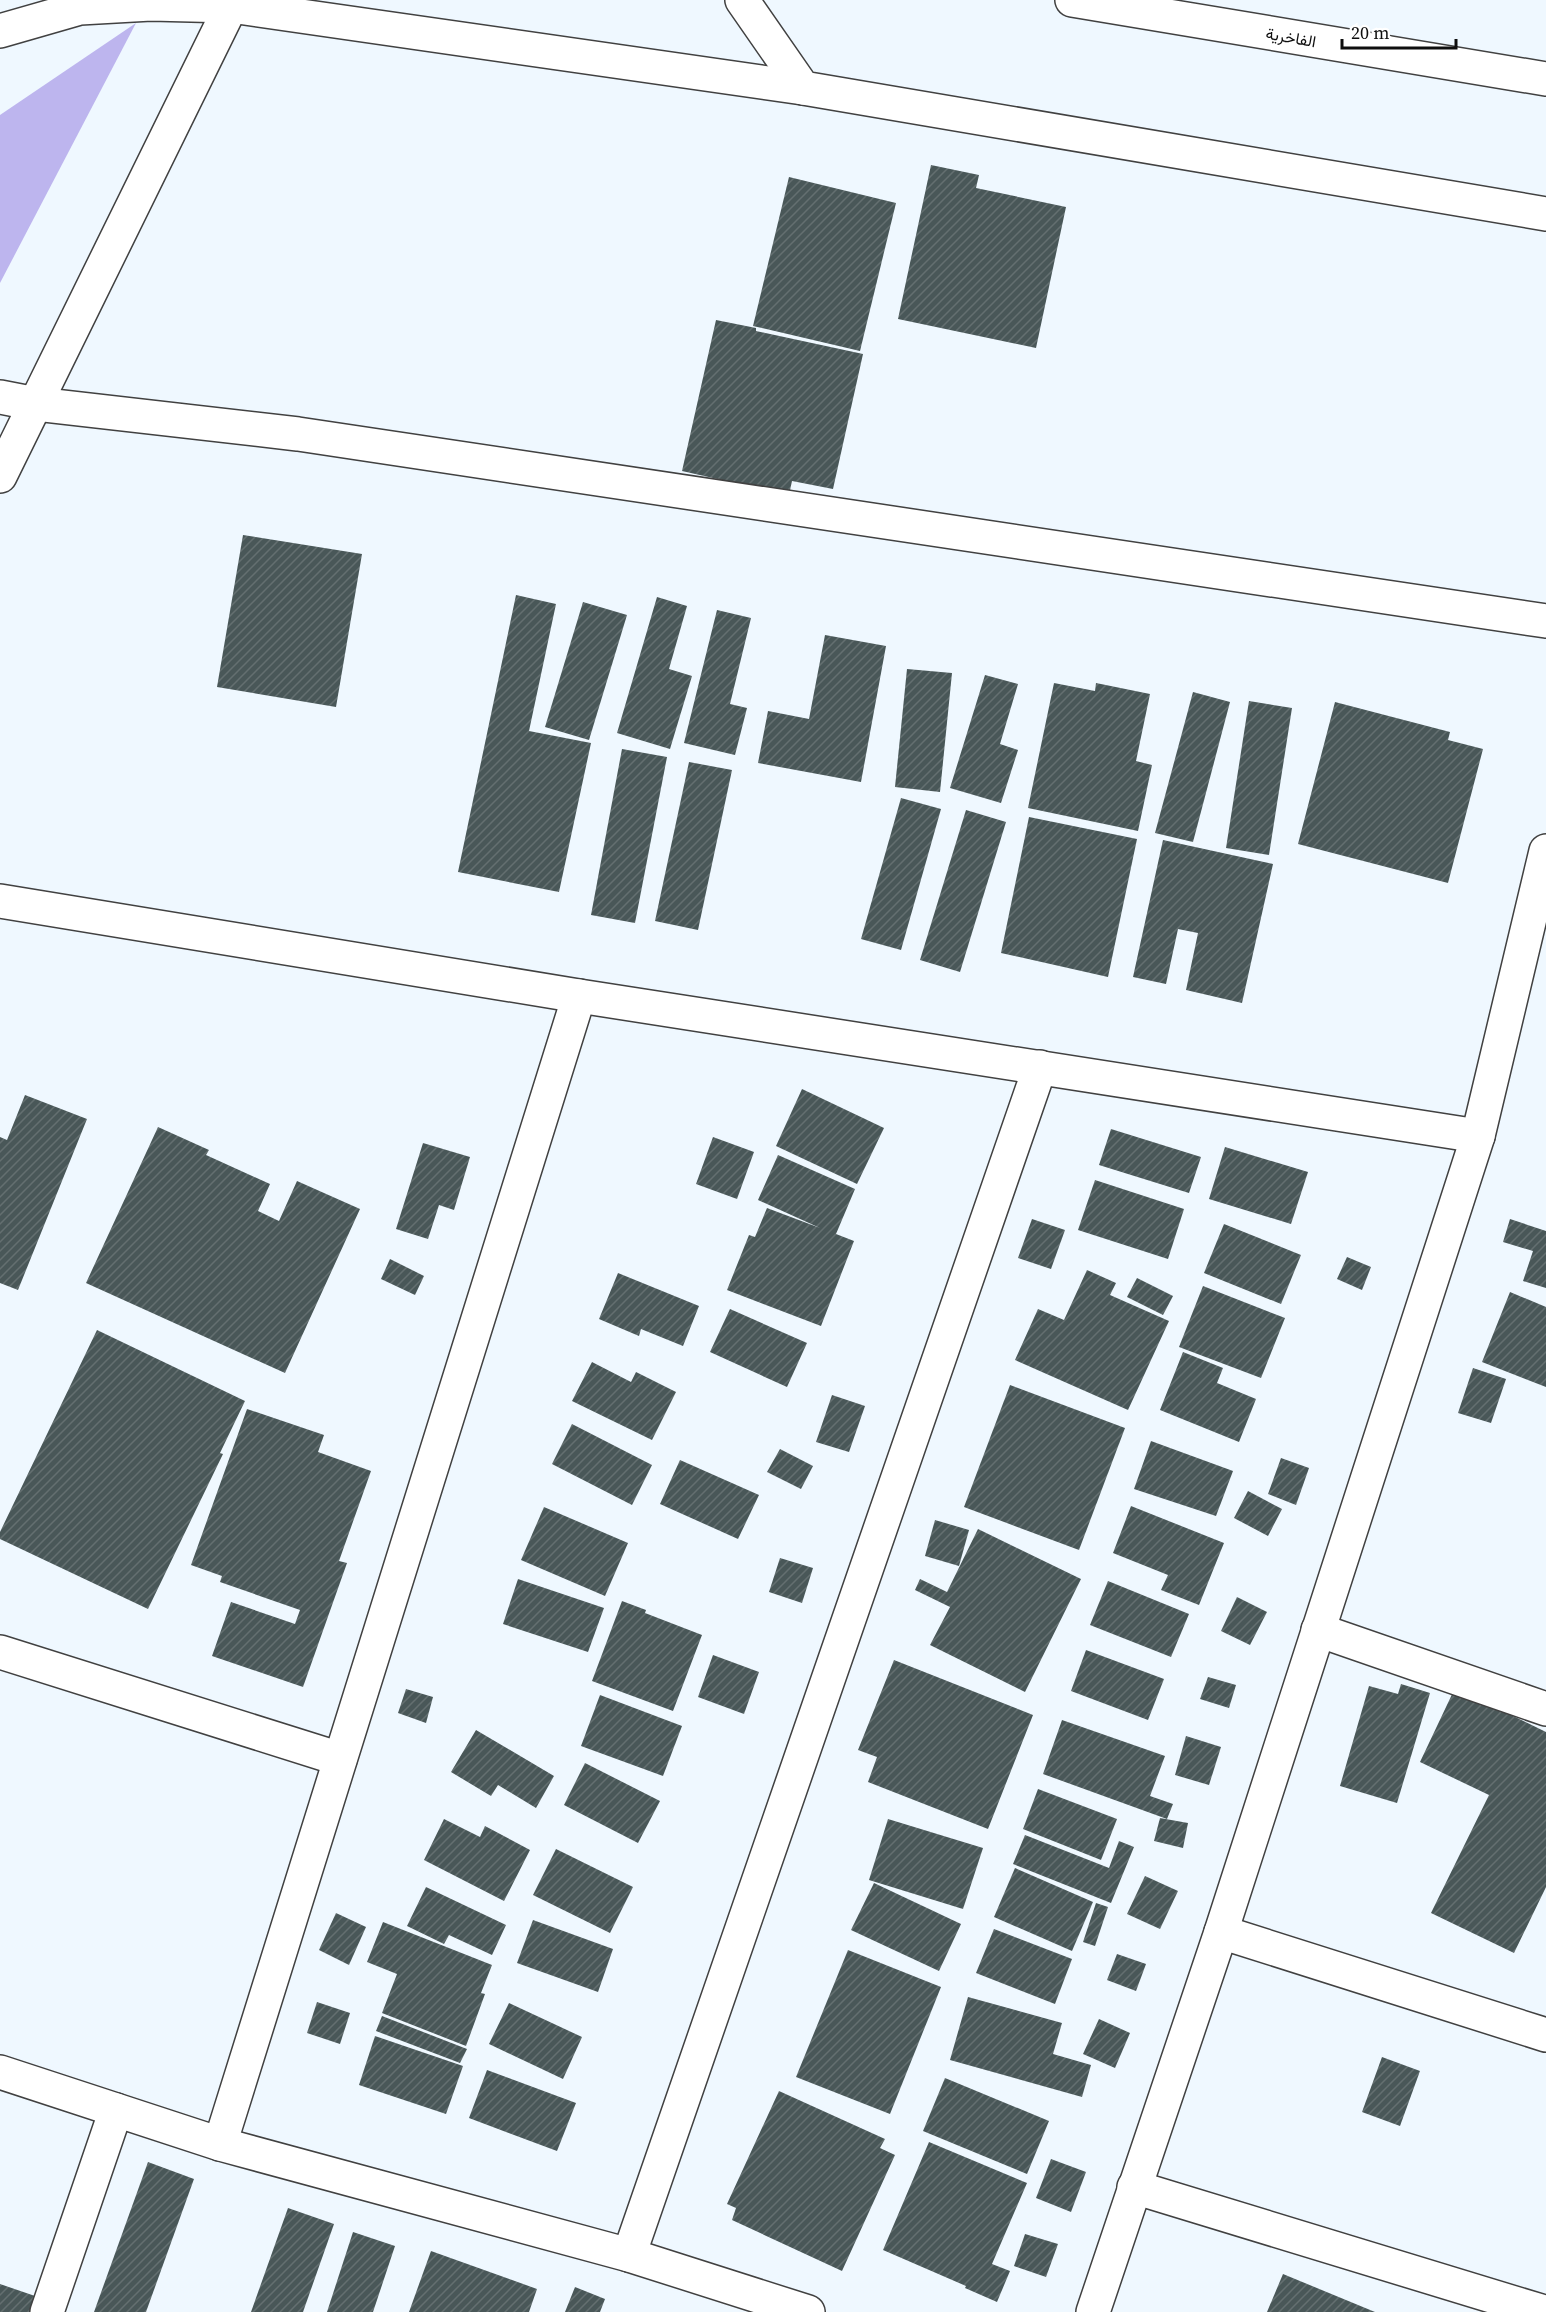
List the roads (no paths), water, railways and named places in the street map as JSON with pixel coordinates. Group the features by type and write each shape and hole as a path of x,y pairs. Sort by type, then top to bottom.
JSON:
{"street":[{"path":"742,0 803,88"},
{"name":"الفاخرية","path":"1072,0 1546,80"},
{"path":"0,31 80,8 151,4 231,6 803,88 1546,214"},
{"path":"0,476 231,6"},
{"path":"0,397 36,404 310,436 1546,621"},
{"path":"1093,2312 1221,1932 1479,1136 1546,851"},
{"path":"0,901 579,996 1479,1136"},
{"path":"220,2144 579,996"},
{"path":"629,2255 1040,1067"},
{"path":"1318,1630 1546,1709"},
{"path":"0,1652 340,1759"},
{"path":"1221,1932 1546,2035"},
{"path":"0,2072 220,2144 629,2255 808,2312"},
{"path":"47,2312 116,2110"},
{"path":"1134,2187 1544,2312"}]}
